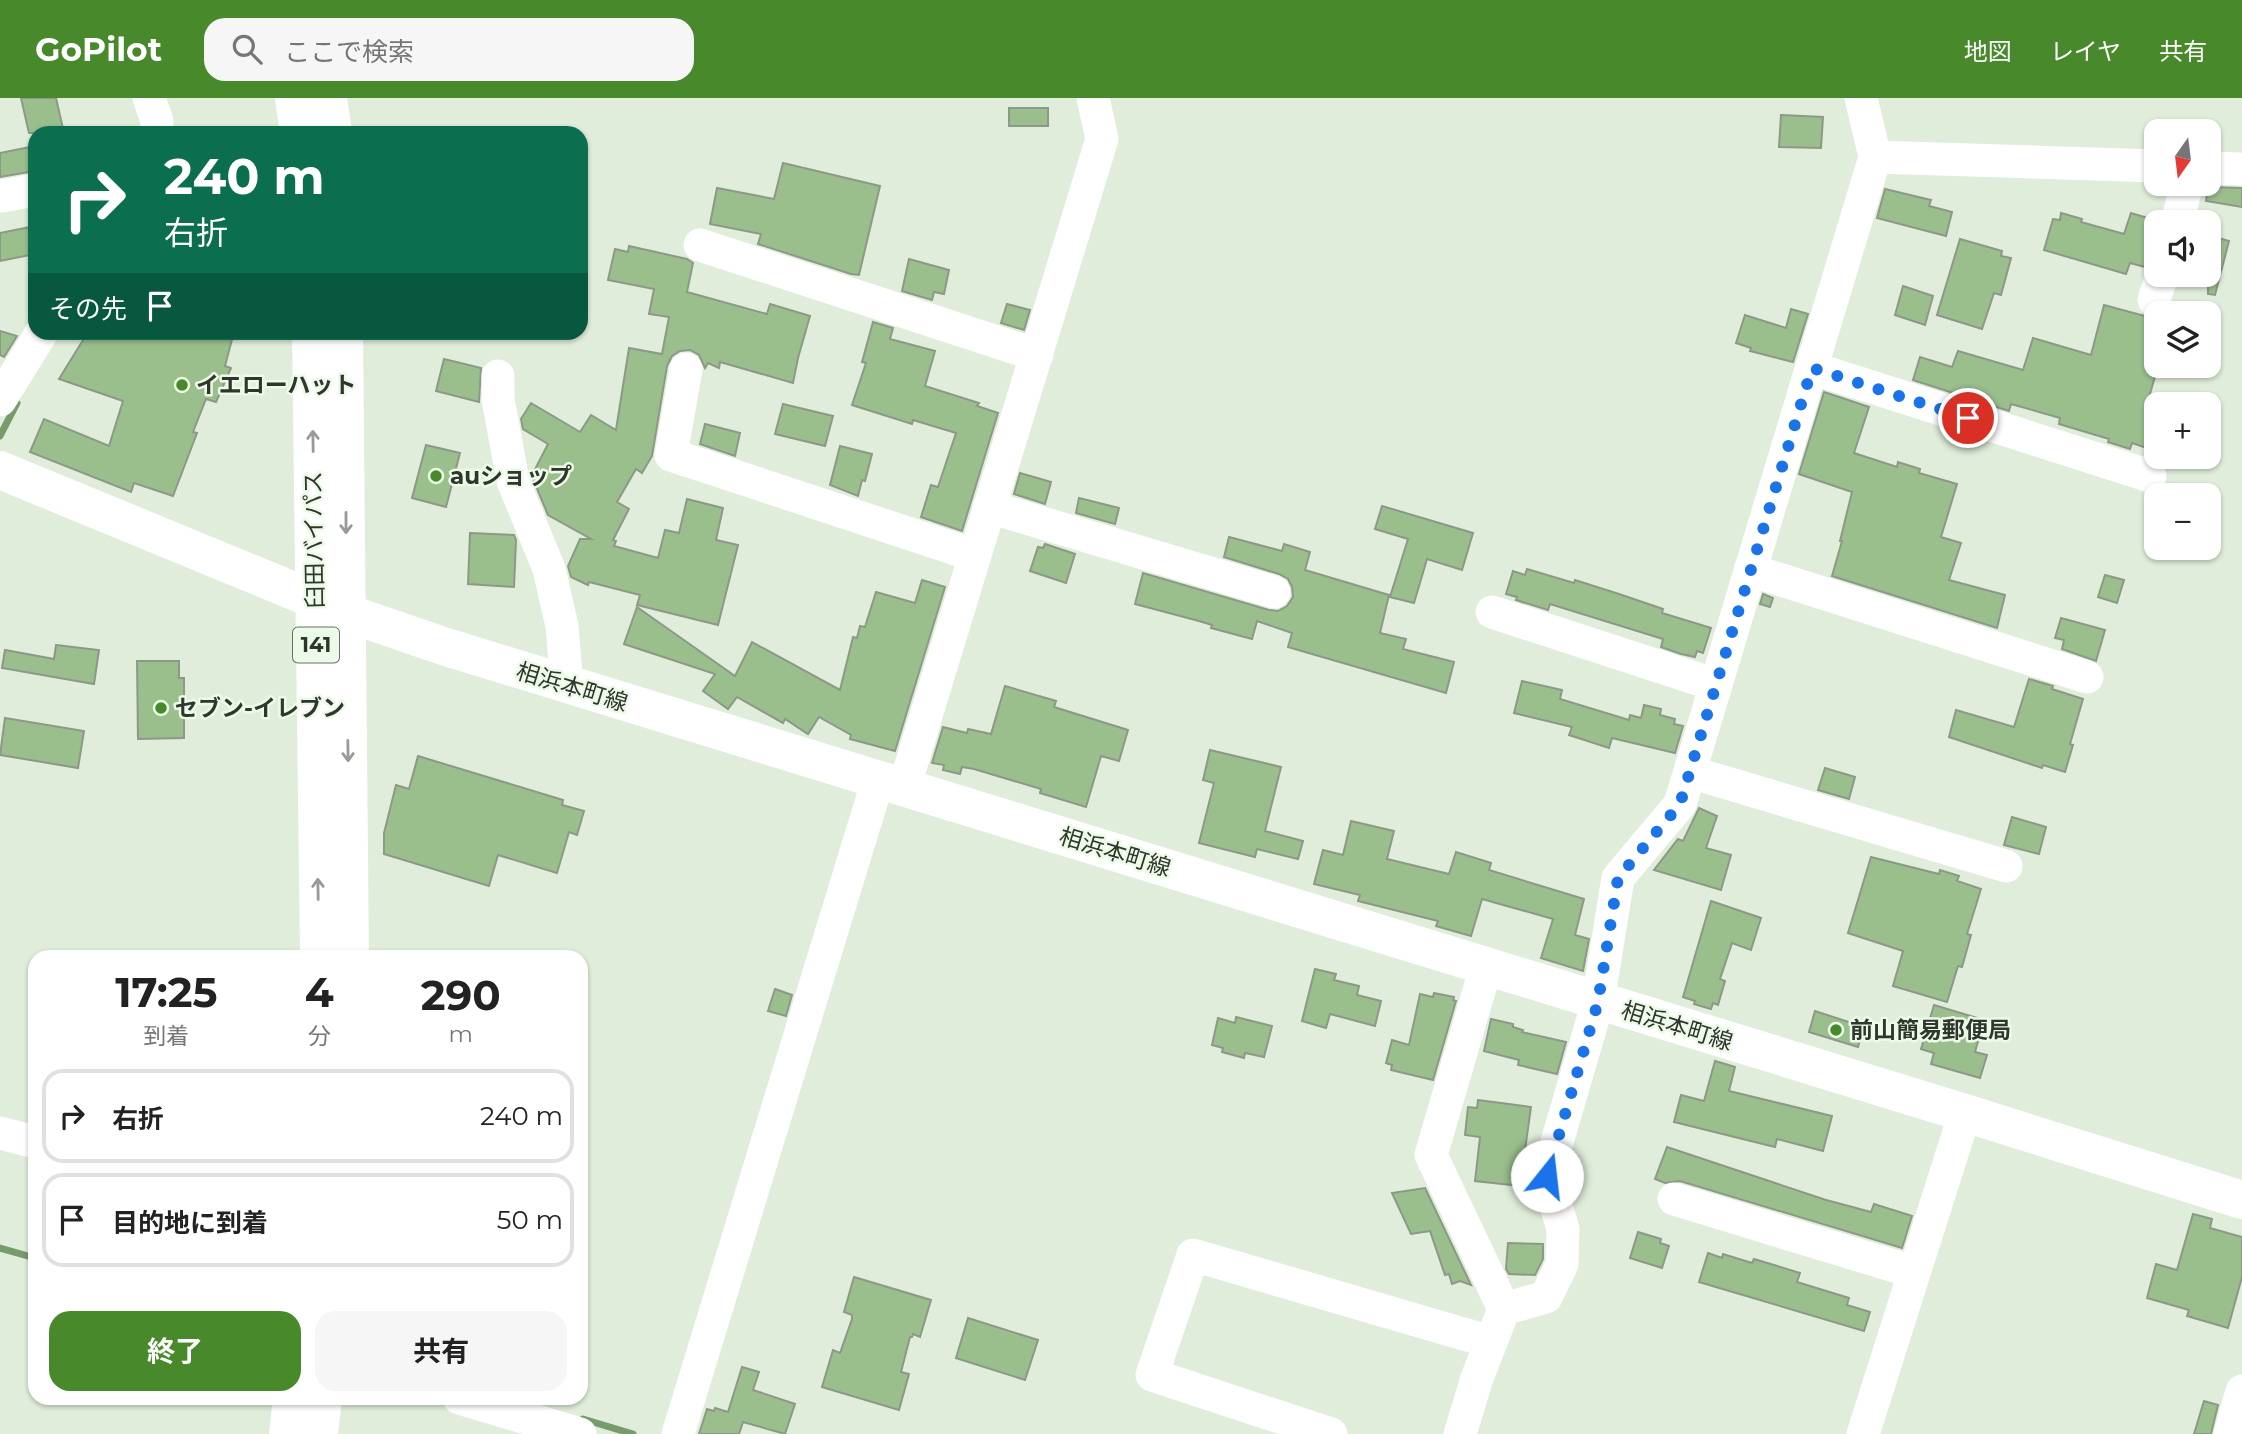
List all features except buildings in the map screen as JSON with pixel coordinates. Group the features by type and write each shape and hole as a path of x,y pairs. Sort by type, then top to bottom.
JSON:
{"main road":[{"path":"295,98 298,126"},
{"path":"328,98 332,126"},
{"name":"臼田バイパス","path":"313,340 331,606 350,950"},
{"name":"臼田バイパス","path":"319,950 344,340"},
{"name":"相浜本町線","path":"0,470 331,606 443,646 2242,1200"},
{"path":"288,1434 291,1405"},
{"path":"318,1434 322,1405"}],"street":[{"path":"149,98 157,126"},
{"path":"678,1434 891,784 974,555 1037,355 1102,139 1093,98"},
{"path":"1504,1309 1546,1297 1562,1264 1563,1229 1547,1176 1598,1002 1618,878 1680,804 1690,772 1875,157 1861,98"},
{"path":"1875,157 2144,166"},
{"path":"2221,168 2242,169"},
{"path":"2,196 28,191"},
{"path":"700,245 1037,355"},
{"path":"5,384 36,340"},
{"path":"1812,368 2150,476"},
{"path":"686,369 671,455 974,555"},
{"path":"498,376 498,398 513,481 549,569 562,626 567,685"},
{"path":"989,507 1274,592"},
{"path":"1750,570 2087,677"},
{"path":"1492,612 1716,685"},
{"path":"1690,772 2006,866"},
{"path":"1460,1434 1504,1309 1431,1155 1486,967"},
{"path":"1863,1434 1965,1113"},
{"path":"0,1133 28,1140"},
{"path":"1691,1214 1914,1272"},
{"path":"1331,1434 1152,1375 1193,1255 1491,1342"},
{"path":"2230,1434 2242,1391"},
{"path":"483,1405 580,1434"}],"waterway":[{"path":"0,436 17,403"},
{"path":"0,1248 28,1256"},
{"path":"583,1419 633,1434"}],"place":[{"name":"イエローハット","path":"182,385"},
{"name":"auショップ","path":"436,476"},
{"name":"セブン-イレブン","path":"161,708"},
{"name":"前山簡易郵便局","path":"1836,1030"}],"route":[{"path":"1547,1176 1598,1002 1618,878 1680,804 1812,368 1968,418"}]}
